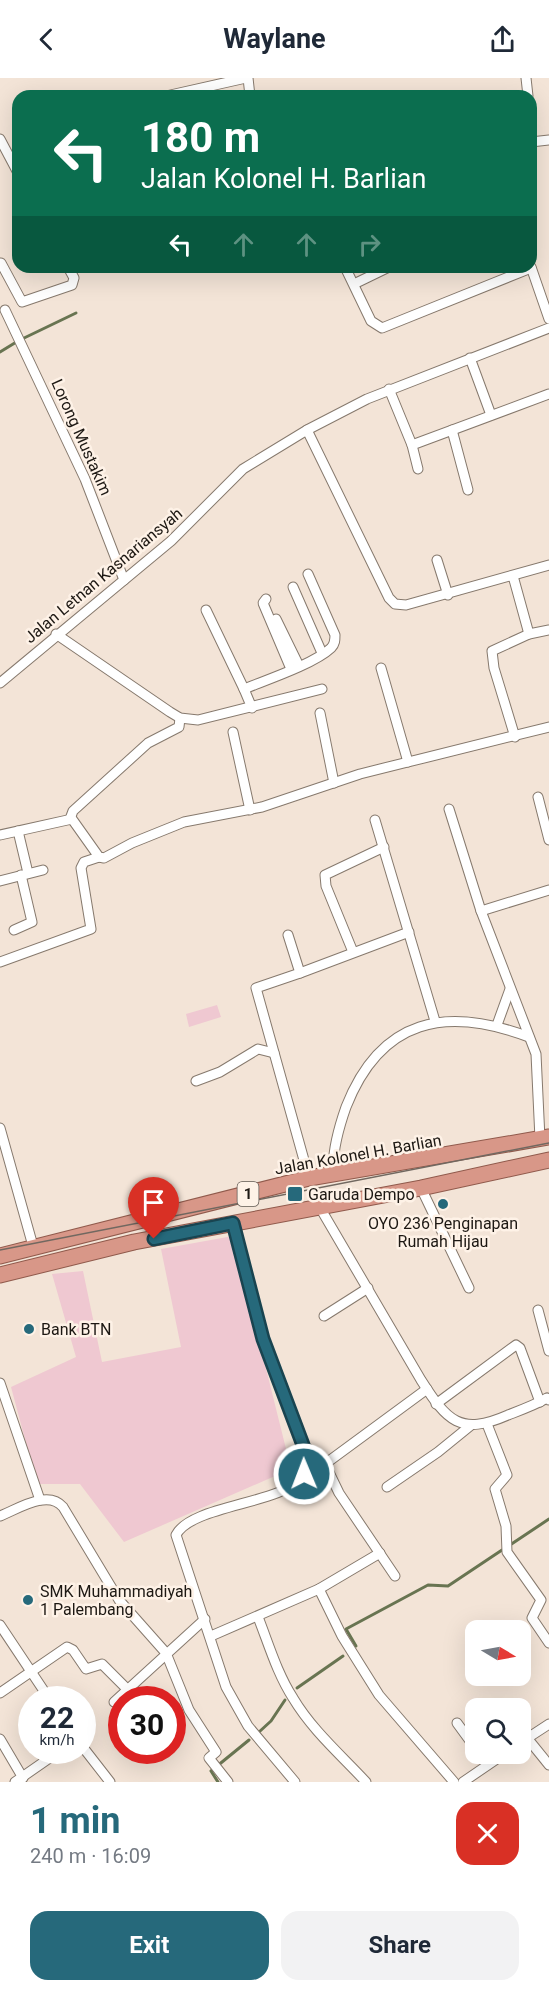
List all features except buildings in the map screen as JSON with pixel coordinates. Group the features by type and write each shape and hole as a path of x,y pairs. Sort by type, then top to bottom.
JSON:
{"highway":[{"name":"Jalan Kolonel H. Barlian","path":"0,1256 309,1178 545,1138"},
{"path":"500,1147 503,1170"},
{"name":"1","path":"0,1275 93,1251 421,1188 549,1160"}],"street":[{"path":"193,90 247,78"},
{"path":"0,139 12,162"},
{"path":"1,263 22,302"},
{"path":"2,311 72,285 74,278 71,273"},
{"path":"348,273 371,321 382,328 519,273"},
{"path":"354,284 377,273"},
{"path":"533,273 549,316"},
{"name":"Lorong Mustakim","path":"2,311 85,478 124,580"},
{"name":"Jalan Letnan Kasnariansyah","path":"0,682 171,541 243,469 310,429 389,389 549,328"},
{"path":"470,358 491,415"},
{"path":"389,389 412,445 418,469"},
{"path":"412,445 549,394"},
{"path":"310,429 392,602 406,605 549,565"},
{"path":"453,429 468,490"},
{"path":"437,560 448,595"},
{"path":"244,689 295,667 333,646 335,638 308,574"},
{"path":"513,576 529,634"},
{"path":"292,587 322,653"},
{"path":"264,600 267,600 295,667 264,600"},
{"path":"206,610 252,708"},
{"path":"514,737 492,653 496,648 529,634 547,631 549,642"},
{"path":"56,634 180,718 198,720 322,689"},
{"path":"381,668 408,762"},
{"path":"320,713 334,783"},
{"path":"70,819 73,811 144,746 179,727 180,718"},
{"path":"0,962 91,929 81,868 84,862 99,857 104,858 132,843 184,822 250,810 408,762 549,727"},
{"path":"233,732 250,810"},
{"path":"538,797 549,840"},
{"path":"449,808 481,911 538,1062 545,1138"},
{"path":"0,835 70,819 75,820 99,857"},
{"path":"375,820 435,1021"},
{"path":"14,930 32,922 18,831"},
{"path":"353,952 326,886 325,875 384,847"},
{"path":"0,881 43,870"},
{"path":"481,911 549,890"},
{"path":"309,1178 256,988 409,932"},
{"path":"288,935 300,973"},
{"path":"496,1024 510,989"},
{"path":"334,1174 335,1148 342,1118 364,1070 402,1034 435,1021 496,1024 529,1037"},
{"path":"196,1081 220,1072 258,1049 274,1053"},
{"path":"1,1134 33,1246"},
{"path":"421,1188 470,1288"},
{"path":"320,1206 436,1404 453,1419 470,1426 487,1424 546,1399 520,1348 516,1345 436,1404"},
{"path":"233,1223 263,1339 303,1445 304,1472 301,1479 265,1497 195,1521 178,1531 179,1548 211,1636 226,1687 237,1708 295,1782"},
{"path":"324,1317 368,1288"},
{"path":"538,1310 549,1351"},
{"path":"0,1383 40,1500"},
{"path":"325,1464 427,1389"},
{"path":"487,1424 507,1475 495,1489 506,1526 507,1546 541,1600 532,1618 549,1643"},
{"path":"387,1487 438,1452 470,1426"},
{"path":"303,1445 325,1464 339,1493 396,1576"},
{"path":"1,1514 40,1500 56,1500 63,1507 119,1600 166,1653 189,1710 216,1752 209,1758 228,1782"},
{"path":"211,1636 319,1589 380,1553"},
{"path":"319,1589 342,1636 379,1695 454,1782"},
{"path":"258,1617 280,1674 294,1700 324,1738 366,1782"},
{"path":"132,1686 205,1619"},
{"path":"0,1625 3,1637 40,1686"},
{"path":"0,1693 70,1648 86,1669 102,1664 124,1686"},
{"path":"457,1723 465,1734"},
{"path":"531,1736 549,1724"},
{"path":"0,1739 19,1780 41,1764"},
{"path":"531,1748 549,1765"},
{"path":"96,1764 110,1782"},
{"path":"463,1782 486,1765"}],"shaded area":[{"path":"217,1005 221,1017 189,1027 186,1014"},
{"path":"233,1236 291,1469 124,1542 80,1484 37,1484 11,1387 76,1357 52,1274 83,1271 102,1362 181,1347 161,1249"}],"waterway":[{"path":"22,339 76,313"},
{"path":"0,352 18,341"},
{"path":"510,1545 549,1519"},
{"path":"356,1646 346,1629 428,1585 448,1586 502,1550"},
{"path":"297,1688 343,1656"},
{"path":"259,1732 271,1721 285,1700"},
{"path":"218,1782 211,1771 249,1740"}],"tram line":[{"path":"0,1250 549,1143"}],"place":[{"name":"Garuda Dempo","path":"295,1194"},
{"name":"OYO 236 Penginapan Rumah Hijau","path":"443,1204"},
{"name":"Bank BTN","path":"29,1329"},
{"name":"SMK Muhammadiyah 1 Palembang","path":"28,1600"}],"route":[{"path":"154,1239 233,1223 263,1339 303,1445 304,1474"}]}
